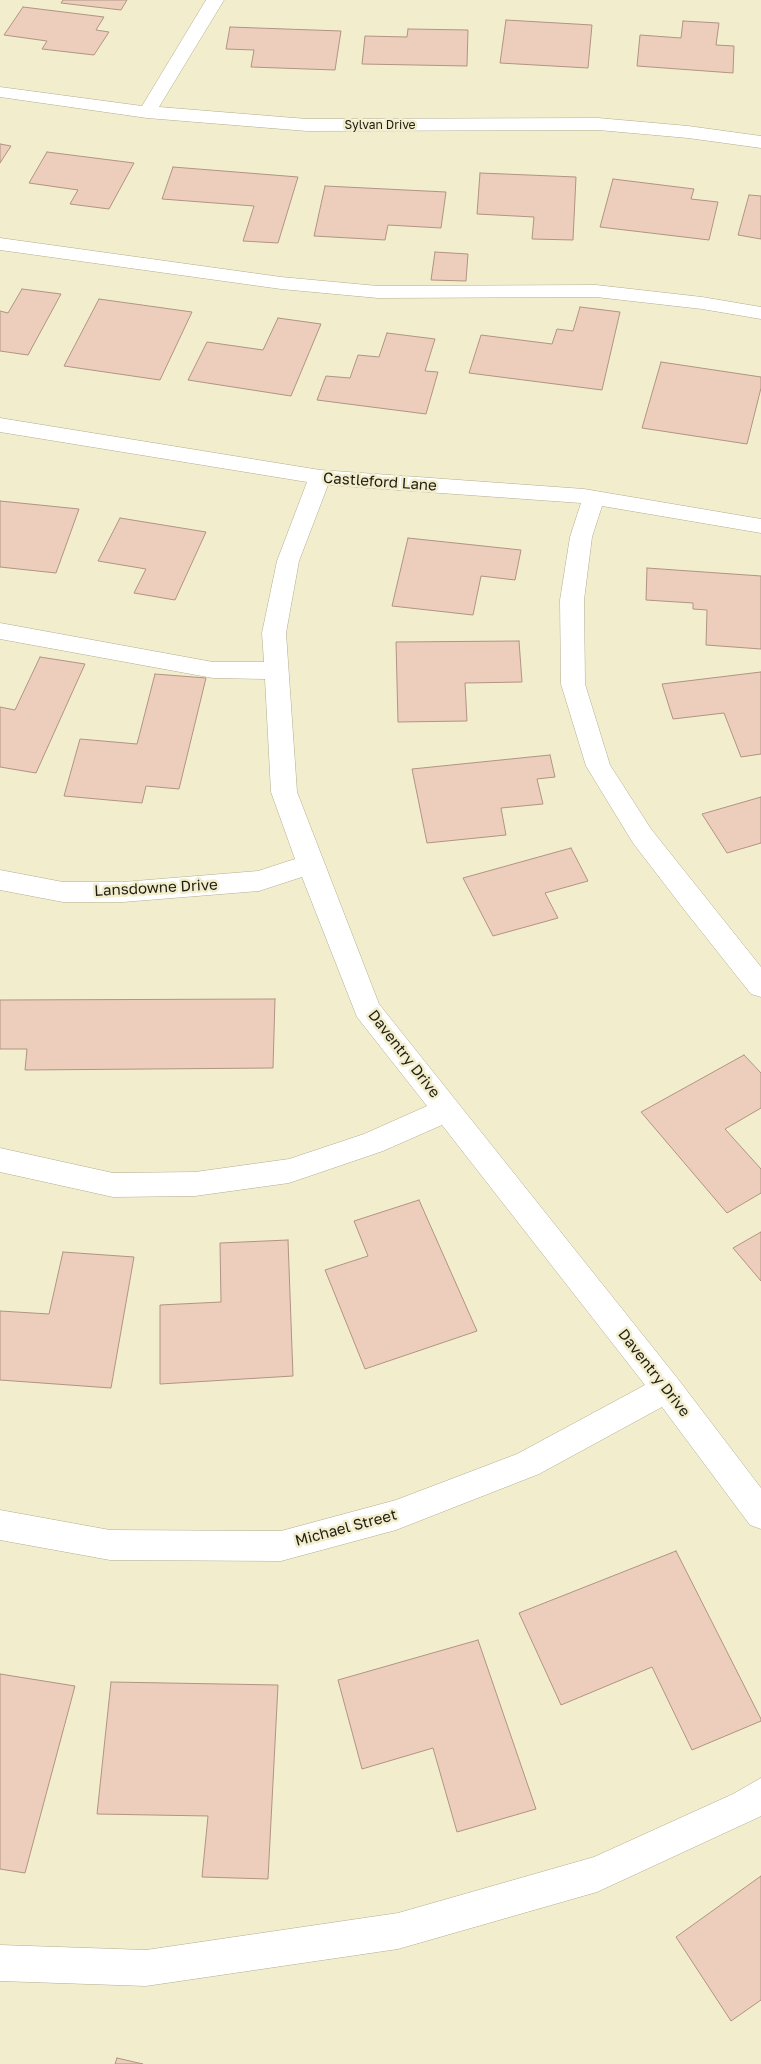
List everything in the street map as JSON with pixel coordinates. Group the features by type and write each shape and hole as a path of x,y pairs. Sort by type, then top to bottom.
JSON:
{"street":[{"path":"147,112 215,0"},
{"name":"Sylvan Drive","path":"0,92 147,112 307,125 598,124 688,132 761,142"},
{"path":"0,244 282,283 368,291 596,291 702,303 761,313"},
{"name":"Castleford Lane","path":"0,426 320,478 594,498 761,526"},
{"name":"Daventry Drive","path":"320,478 288,561 274,633 284,792 367,1009 667,1389 761,1514"},
{"path":"594,498 581,536 572,600 573,684 598,766 642,836 761,986"},
{"path":"0,631 213,670 277,671"},
{"name":"Lansdowne Drive","path":"0,880 63,892 123,892 259,880 310,864"},
{"path":"0,1160 113,1185 195,1184 289,1171 374,1144 447,1110"},
{"name":"Michael Street","path":"0,1525 110,1545 281,1546 396,1515 528,1464 667,1389"},
{"path":"0,1963 146,1968 398,1931 597,1874 745,1806 761,1796"}],"building":[{"path":"63,0 127,0 121,10 61,3"},
{"path":"23,7 104,17 96,30 109,32 94,55 42,49 47,41 4,35"},
{"path":"506,20 592,25 588,68 500,63"},
{"path":"683,21 719,23 716,45 734,46 733,73 637,66 640,35 681,38"},
{"path":"230,27 341,31 335,70 251,67 254,50 226,49"},
{"path":"408,29 468,30 467,66 362,64 365,36 407,37"},
{"path":"0,144 11,146 0,163"},
{"path":"47,152 134,163 109,209 70,204 78,190 29,183"},
{"path":"173,167 298,177 278,243 243,241 254,206 162,199"},
{"path":"480,173 576,177 573,240 532,239 534,217 477,214"},
{"path":"613,179 694,189 691,199 718,202 709,240 600,227"},
{"path":"325,186 446,192 441,228 388,225 385,240 314,236"},
{"path":"749,195 761,196 761,239 738,235"},
{"path":"435,252 468,254 466,281 431,280"},
{"path":"22,289 61,294 28,355 0,351 0,311 8,313"},
{"path":"99,299 192,312 160,380 64,366"},
{"path":"580,307 620,312 602,390 469,373 481,335 552,344 557,329 573,331"},
{"path":"278,318 321,324 291,396 188,380 207,342 263,350"},
{"path":"387,333 435,339 425,371 438,372 426,414 317,400 326,376 350,378 358,355 379,357"},
{"path":"661,362 761,377 761,388 747,444 642,428"},
{"path":"0,501 79,509 56,573 0,567"},
{"path":"120,518 206,532 175,600 134,593 146,569 98,561"},
{"path":"408,538 521,550 515,580 481,576 473,615 392,606"},
{"path":"647,568 761,576 761,649 706,645 707,610 693,609 693,603 646,600"},
{"path":"519,641 522,682 465,683 467,721 398,722 396,642"},
{"path":"40,657 85,664 36,773 0,767 0,707 15,710"},
{"path":"761,672 761,754 741,757 724,713 673,719 662,684"},
{"path":"155,674 206,678 179,789 146,786 142,803 64,796 80,739 137,744"},
{"path":"550,755 555,777 537,779 543,804 501,808 506,835 427,843 412,769"},
{"path":"761,797 761,843 727,853 702,814"},
{"path":"571,848 588,881 545,893 558,918 493,936 463,878"},
{"path":"275,999 273,1068 25,1070 27,1049 0,1049 0,1000"},
{"path":"744,1055 761,1073 761,1108 725,1129 761,1169 761,1193 727,1213 641,1112"},
{"path":"419,1200 477,1331 365,1369 325,1270 368,1256 354,1221"},
{"path":"761,1232 761,1281 733,1248"},
{"path":"288,1240 293,1376 160,1384 160,1305 221,1302 220,1243"},
{"path":"63,1252 134,1257 111,1388 0,1380 0,1311 49,1314"},
{"path":"676,1551 761,1719 761,1721 692,1750 652,1667 561,1705 519,1613"},
{"path":"478,1640 536,1809 457,1832 433,1748 362,1769 338,1680"},
{"path":"0,1674 75,1686 25,1873 0,1869"},
{"path":"111,1682 278,1685 268,1879 202,1877 208,1816 97,1814"},
{"path":"761,1876 761,2000 731,2021 676,1937"},
{"path":"117,2058 143,2064 115,2064"}]}
